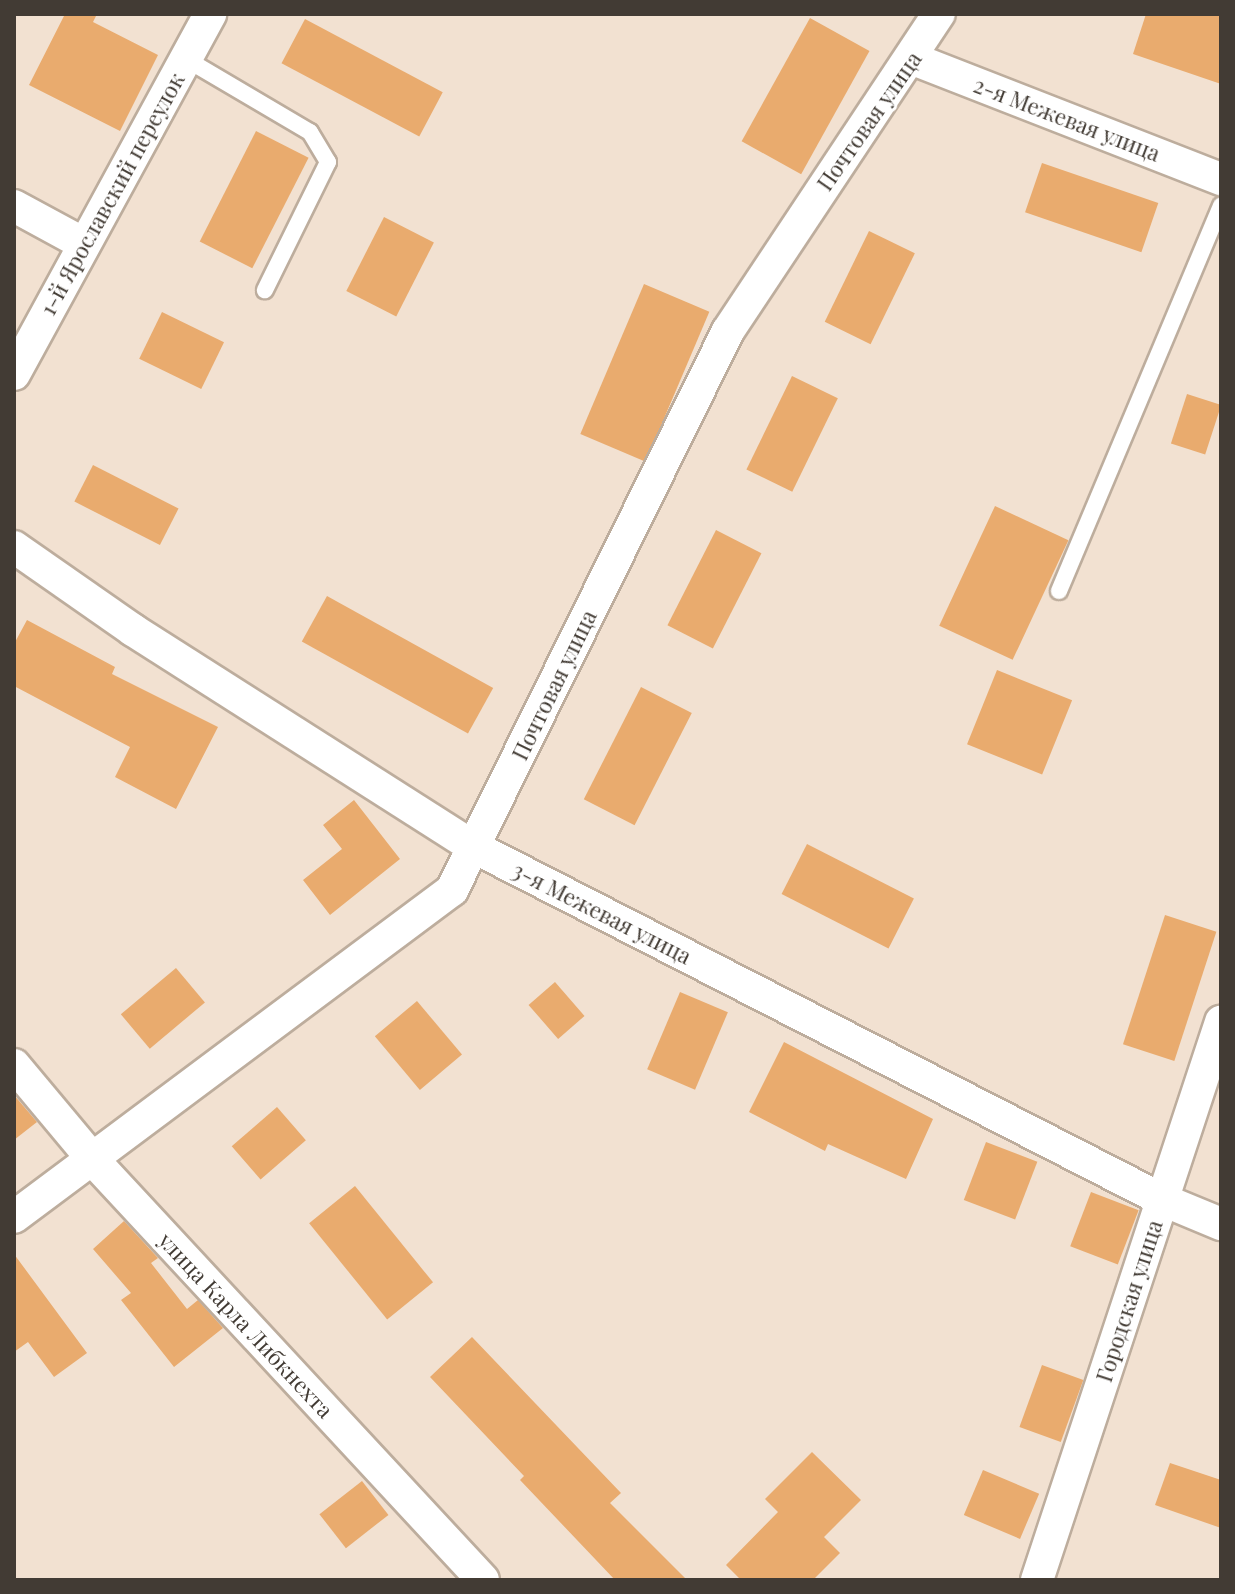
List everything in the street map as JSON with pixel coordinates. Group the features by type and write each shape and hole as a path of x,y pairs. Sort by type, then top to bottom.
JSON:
{"street":[{"name":"1-й Ярославский переулок","path":"14,374 210,14"},
{"name":"Почтовая улица","path":"14,1217 95,1162 452,890 728,331 913,59 939,14"},
{"name":"2-я Межевая улица","path":"913,59 1221,179"},
{"path":"14,206 84,244"},
{"name":"3-я Межевая улица","path":"14,547 133,630 474,847 1163,1200 1221,1224"},
{"name":"Городская улица","path":"1037,1580 1221,1022"},
{"name":"улица Карла Либкнехта","path":"14,1065 95,1162 483,1580"}],"lane":[{"path":"186,59 310,132 328,162 265,290"},
{"path":"1059,591 1221,206"}],"building":[{"path":"65,14 97,14 93,22 158,55 120,131 29,85"},
{"path":"1146,14 1221,14 1221,84 1133,54"},
{"path":"810,18 869,51 801,174 742,141"},
{"path":"305,19 443,92 419,136 282,63"},
{"path":"256,131 309,158 252,268 200,241"},
{"path":"1042,163 1158,203 1141,252 1025,212"},
{"path":"384,217 434,242 396,316 346,291"},
{"path":"869,231 915,253 871,344 825,322"},
{"path":"644,284 709,312 646,462 580,434"},
{"path":"162,312 224,342 201,389 139,359"},
{"path":"792,376 838,398 792,492 746,469"},
{"path":"1187,394 1221,405 1205,455 1171,443"},
{"path":"93,465 179,509 160,545 74,502"},
{"path":"995,506 1068,540 1013,660 939,626"},
{"path":"716,530 761,553 713,648 667,625"},
{"path":"327,596 493,688 468,734 302,641"},
{"path":"27,620 115,667 112,674 218,727 176,809 115,777 130,747 14,686 14,644"},
{"path":"997,670 1072,700 1042,775 967,744"},
{"path":"641,687 692,713 635,825 584,799"},
{"path":"354,800 400,859 330,915 303,880 342,849 323,825"},
{"path":"807,844 914,898 888,948 782,894"},
{"path":"1165,915 1216,932 1174,1061 1123,1044"},
{"path":"176,968 205,1002 150,1049 121,1014"},
{"path":"555,982 585,1016 558,1039 529,1005"},
{"path":"680,992 728,1012 695,1090 647,1069"},
{"path":"417,1001 462,1055 420,1090 375,1036"},
{"path":"784,1042 933,1119 906,1179 828,1144 825,1151 749,1112"},
{"path":"14,1095 37,1122 14,1140"},
{"path":"277,1107 306,1140 261,1180 232,1146"},
{"path":"986,1142 1037,1162 1015,1220 964,1200"},
{"path":"355,1186 433,1282 387,1319 309,1223"},
{"path":"1091,1192 1139,1210 1118,1264 1070,1246"},
{"path":"124,1221 158,1258 151,1263 187,1309 198,1300 223,1328 174,1367 121,1300 131,1293 93,1249"},
{"path":"14,1254 87,1353 54,1377 28,1342 14,1352"},
{"path":"472,1337 621,1493 610,1503 687,1580 615,1580 520,1480 524,1476 430,1377"},
{"path":"1042,1365 1083,1380 1061,1442 1019,1427"},
{"path":"812,1452 861,1500 824,1537 840,1553 813,1580 741,1580 726,1565 778,1512 765,1499"},
{"path":"1170,1463 1221,1480 1221,1528 1155,1505"},
{"path":"983,1470 1039,1494 1020,1539 964,1515"},
{"path":"362,1481 388,1515 346,1548 319,1514"}]}
